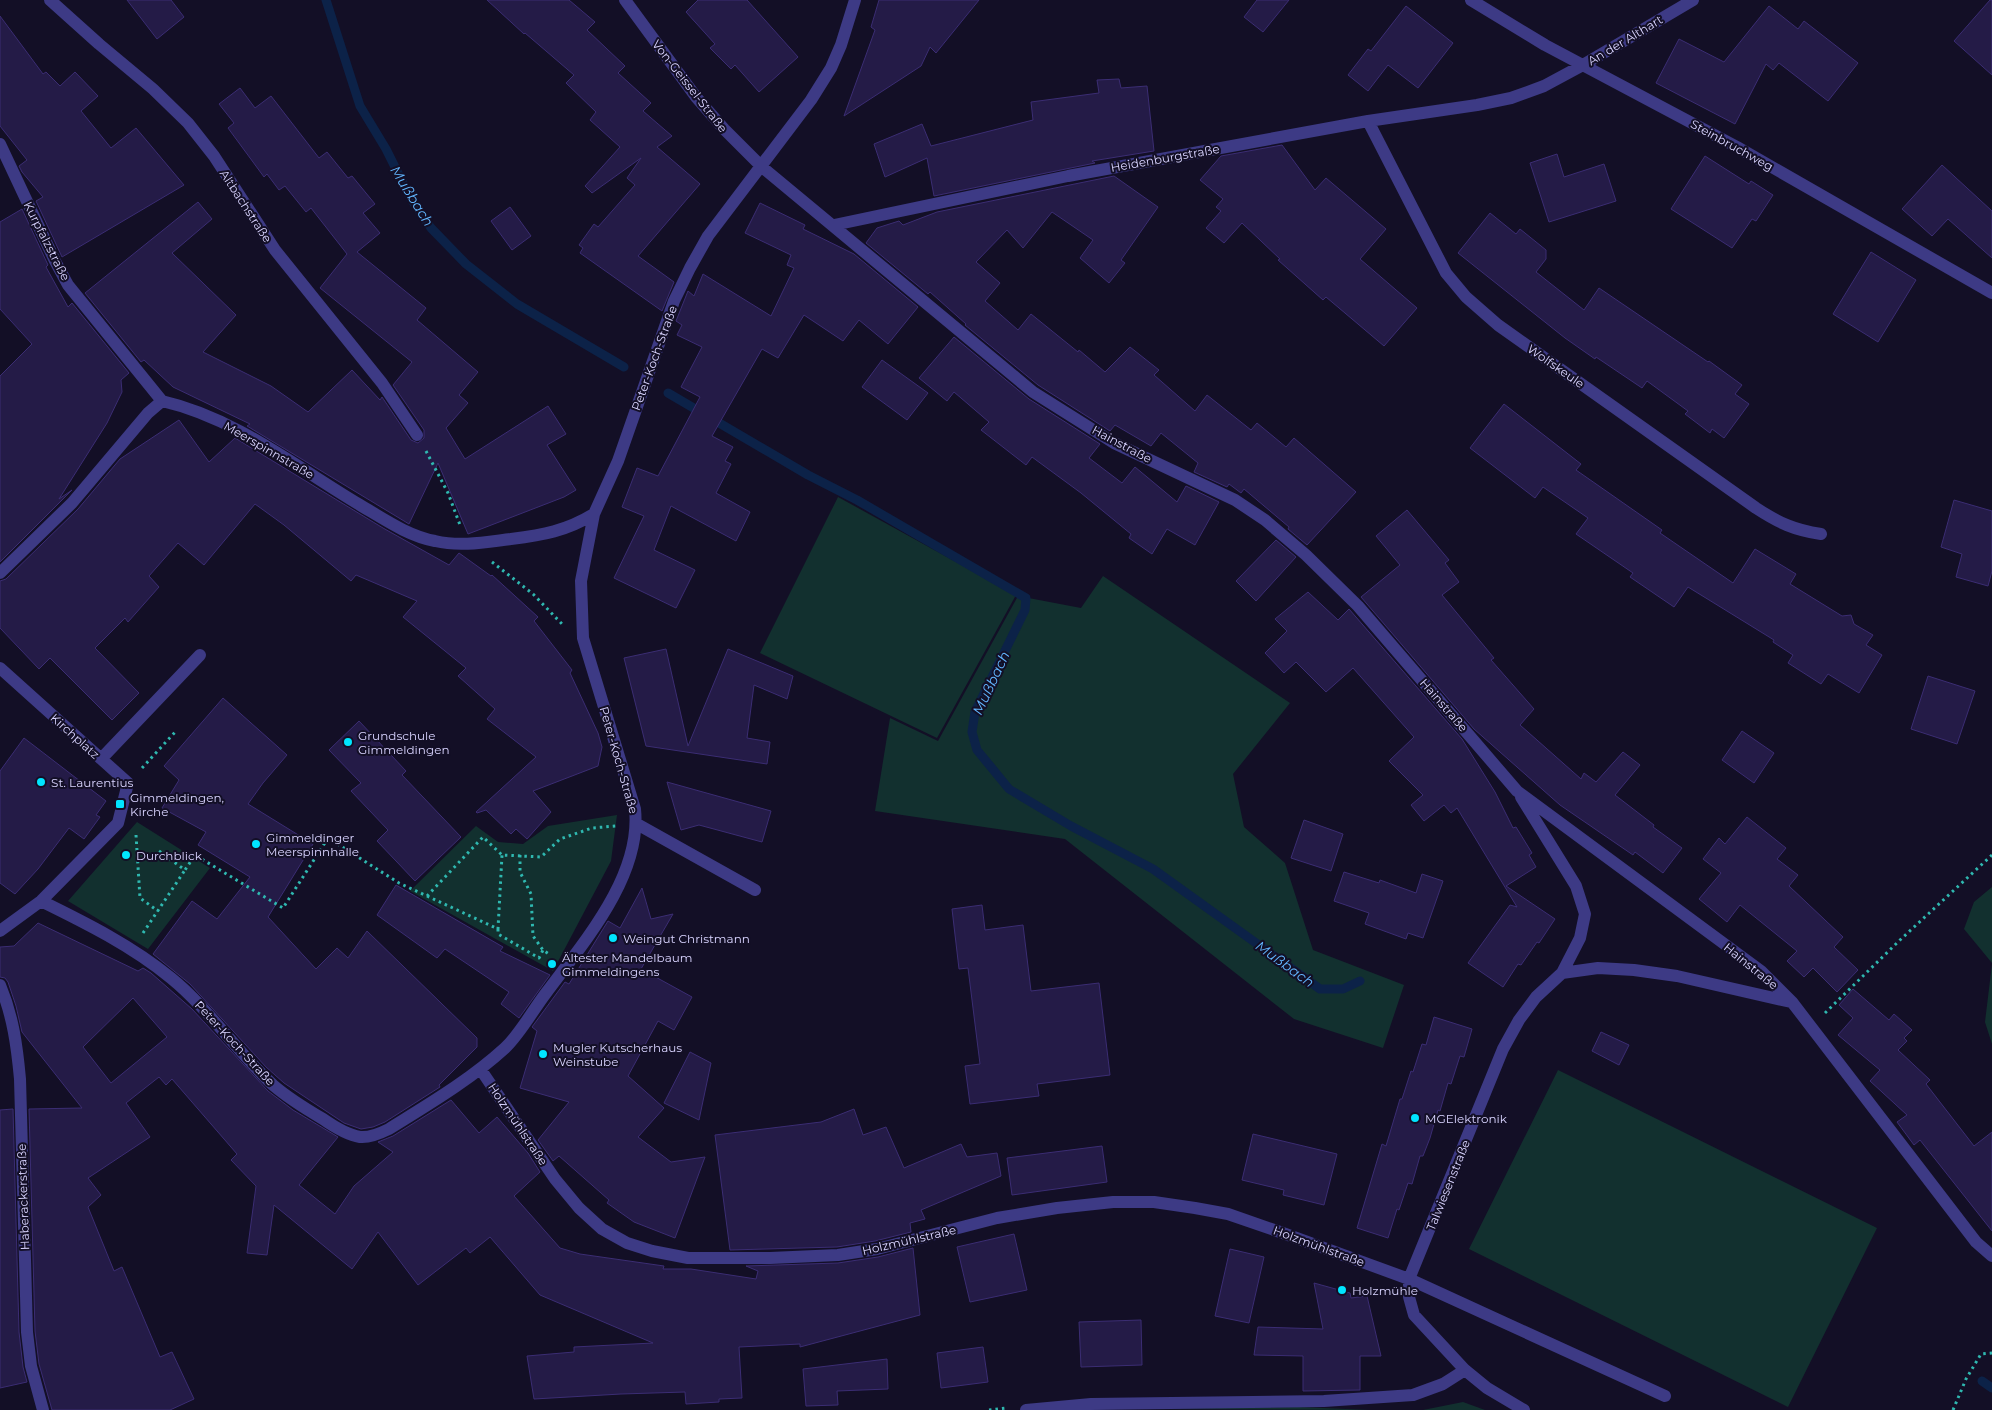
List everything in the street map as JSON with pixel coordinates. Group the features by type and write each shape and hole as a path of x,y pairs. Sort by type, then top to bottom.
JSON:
{"street":[{"name":"Altbachstraße","path":"50,0 153,89 188,123 214,156 274,250 382,382 417,435"},
{"name":"Von-Geissel-Straße","path":"625,0 696,97 724,129 762,166"},
{"name":"Peter-Koch-Straße","path":"41,901 132,950 171,978 274,1086 326,1122 361,1137 378,1134 390,1129 481,1070 507,1046 608,905 622,880 633,845 637,824 635,809 583,638 581,581 594,514 618,461 674,301 690,268 708,236 811,100 831,68 841,45 855,0"},
{"name":"Steinbruchweg","path":"1471,0 1545,45 1737,147 1992,293"},
{"name":"An der Althart","path":"1583,65 1693,0"},
{"name":"Heidenburgstraße","path":"834,225 1068,176 1368,121 1477,105 1511,98 1544,86 1583,65"},
{"name":"Wolfskeule","path":"1368,121 1446,273 1466,297 1498,325 1756,508 1777,522 1798,530 1821,534"},
{"name":"Kurpfalzstraße","path":"0,144 54,262 68,285 162,401"},
{"path":"762,166 834,225"},
{"name":"Hainstraße","path":"834,225 1033,392 1114,443 1235,500 1265,520 1306,555 1358,606 1517,791 1761,971 1792,1002 1976,1242 1992,1256"},
{"path":"0,573 72,503 148,413 162,401"},
{"name":"Meerspinnstraße","path":"162,401 191,409 229,425 258,440 337,491 405,531 435,541 468,544 559,531 575,526 594,514"},
{"path":"101,759 200,655"},
{"name":"Kirchplatz","path":"0,668 128,783"},
{"path":"0,932 41,901 118,823 128,783"},
{"name":"Talwiesenstraße","path":"1517,791 1576,886 1585,914 1580,938 1562,973 1536,997 1519,1020 1504,1049 1409,1279 1409,1298 1414,1315 1465,1370 1487,1388 1524,1410"},
{"path":"637,824 755,890"},
{"path":"1562,973 1598,968 1677,976 1792,1002"},
{"name":"Haberackerstraße","path":"0,985 11,1014 16,1037 20,1089 27,1332 31,1366 43,1410"},
{"name":"Holzmühlstraße","path":"481,1070 555,1179 579,1208 602,1229 627,1243 652,1252 688,1258 770,1258 838,1255 877,1249 997,1218 1113,1202 1154,1202 1228,1214 1409,1279 1665,1396"},
{"path":"1026,1410 1091,1404 1324,1401 1413,1395 1443,1384 1465,1370"}],"path":[{"path":"417,435 448,493 468,544 533,594 570,632 583,638"},
{"path":"128,783 177,730"},
{"path":"427,896 483,837 502,854 541,857 560,839 592,828 621,825"},
{"path":"136,835 140,898 158,911"},
{"path":"132,950 195,855 283,908 328,838 399,883 498,929"},
{"path":"159,852 185,870"},
{"path":"502,854 498,934 539,958 543,950"},
{"path":"520,855 520,872 532,894 533,936 543,950 566,965"},
{"path":"1811,1027 1900,940 1992,855"},
{"path":"1953,1410 1966,1379 1981,1354 1992,1353"}],"green space":[{"path":"838,497 1016,595 937,738 760,653"},
{"path":"1103,576 1290,703 1233,774 1244,827 1285,863 1313,950 1404,985 1383,1048 1294,1019 1065,839 875,811 890,718 938,741 1018,596 1081,608"},
{"path":"617,815 611,861 553,971 410,891 476,826 498,842 523,844 548,826"},
{"path":"137,822 210,868 148,949 68,901"},
{"path":"1992,887 1992,963 1964,929 1974,902"},
{"path":"1992,964 1992,1044 1985,1022"},
{"path":"1558,1070 1877,1228 1788,1407 1469,1249"},
{"path":"1463,1402 1485,1410 1423,1410"},
{"path":"1298,1407 1370,1410 1149,1409"}],"building":[{"path":"127,0 171,0 184,17 157,39"},
{"path":"487,0 569,0 595,22 587,30 625,66 618,73 651,103 643,111 672,136 657,147 700,184 638,256 674,282 662,311 580,253 583,248 579,245 594,224 598,227 635,185 627,178 641,158 592,193 585,186 620,147 590,120 596,112 566,83 574,75 524,34"},
{"path":"698,0 747,0 798,57 759,92 735,65 731,69 710,48 715,44 686,12"},
{"path":"879,0 979,0 936,53 930,47 921,66 844,116 875,30 871,27"},
{"path":"1257,0 1289,0 1263,32 1244,17"},
{"path":"1992,0 1992,75 1954,41"},
{"path":"1406,6 1453,43 1418,88 1388,65 1368,91 1348,75 1368,49 1371,51"},
{"path":"1769,6 1798,29 1804,21 1858,63 1828,101 1779,63 1773,70 1766,64 1735,124 1656,83 1679,39 1724,62"},
{"path":"0,16 43,74 46,72 60,86 75,72 98,96 81,111 111,148 136,128 184,185 62,257 36,201 43,197 19,166 27,160 0,126"},
{"path":"1119,79 1121,88 1147,86 1154,151 1092,161 1095,163 934,196 927,158 885,177 874,144 922,124 931,146 1033,120 1031,102 1099,93 1097,80"},
{"path":"240,88 255,108 271,96 319,158 327,152 348,178 352,176 375,204 363,213 380,233 357,252 426,308 417,320 478,372 459,395 468,403 446,428 465,459 548,406 566,434 547,445 576,490 564,497 468,534 438,463 409,524 247,426 250,424 173,387 144,360 141,362 85,293 198,202 212,219 172,253 236,315 203,352 271,386 308,412 352,370 380,400 382,397 411,440 418,443 424,438 424,430 393,385 412,362 320,288 347,254 311,208 306,212 285,186 279,190 267,174 264,177 228,128 234,123 219,104"},
{"path":"1282,145 1315,190 1326,178 1386,229 1360,259 1417,308 1384,346 1326,297 1323,300 1278,260 1280,259 1242,223 1224,243 1206,228 1221,211 1216,207 1223,199 1200,180 1221,156"},
{"path":"1557,154 1564,177 1604,164 1616,201 1549,222 1530,163"},
{"path":"1705,156 1749,184 1751,181 1773,195 1756,221 1752,219 1732,248 1671,209"},
{"path":"1942,165 1992,211 1992,258 1948,219 1932,236 1902,209"},
{"path":"1114,176 1158,207 1121,260 1125,263 1109,283 1080,258 1093,240 1052,212 1023,248 1007,230 976,262 1000,283 985,301 1018,330 1031,314 1105,372 1130,347 1159,370 1154,375 1195,411 1207,395 1251,430 1257,423 1286,447 1294,438 1356,492 1307,545 1244,489 1241,493 1229,484 1227,487 1194,472 1198,463 1161,433 1151,446 1115,425 1110,431 1038,385 965,325 930,292 928,294 866,243 877,228 899,221 903,225 937,212"},
{"path":"760,203 805,225 803,229 854,254 918,307 888,344 859,320 843,341 804,315 778,358 762,349 712,436 733,447 725,461 731,464 716,493 750,512 736,541 671,506 654,550 695,570 676,608 614,578 644,516 622,507 637,468 658,476 700,397 681,387 702,347 677,335 682,325 676,321 688,291 694,296 703,274 771,316 794,268 787,265 791,255 745,233"},
{"path":"510,207 531,236 512,250 491,221"},
{"path":"22,209 48,265 46,267 68,307 72,303 129,373 121,380 122,392 107,423 59,499 72,490 0,562 0,376 32,344 0,309 0,222"},
{"path":"1490,213 1516,234 1520,229 1546,250 1546,259 1536,272 1584,310 1599,288 1742,385 1735,394 1749,404 1724,438 1712,429 1710,433 1685,414 1688,411 1647,381 1642,388 1596,357 1595,359 1565,338 1458,253"},
{"path":"1871,252 1916,280 1878,342 1833,314"},
{"path":"954,337 1029,399 1100,444 1089,458 1122,483 1135,467 1177,502 1186,486 1219,502 1195,545 1167,529 1152,554 1129,538 1131,534 1081,493 1032,457 1026,465 981,430 989,422 954,392 947,401 919,378"},
{"path":"882,360 928,393 907,420 862,387"},
{"path":"1504,404 1581,464 1576,470 1662,530 1660,533 1733,583 1755,549 1796,574 1790,584 1842,616 1851,615 1854,624 1873,635 1866,645 1882,655 1859,693 1828,674 1821,684 1788,663 1793,655 1773,642 1774,640 1688,587 1674,607 1630,577 1633,573 1576,534 1588,518 1543,487 1535,498 1470,448"},
{"path":"179,420 209,462 235,438 383,528 449,565 459,553 492,575 538,617 534,621 572,670 570,673 598,733 602,747 598,766 533,791 551,812 527,839 516,829 511,834 486,810 476,812 536,757 487,719 495,709 458,676 466,668 403,617 417,601 356,575 351,581 284,525 255,504 204,565 178,543 149,576 159,587 128,622 125,618 95,648 139,693 112,720 50,658 39,669 0,628 0,581 6,579 78,509 120,459"},
{"path":"1954,500 1992,511 1992,571 1988,586 1956,577 1962,554 1941,547"},
{"path":"1407,510 1449,560 1445,563 1459,582 1442,595 1494,658 1491,660 1534,709 1520,725 1581,779 1584,773 1596,782 1623,752 1640,765 1615,795 1654,825 1653,827 1682,848 1663,873 1635,852 1633,855 1560,805 1474,729 1361,597 1400,565 1376,536"},
{"path":"1276,540 1296,557 1256,601 1236,581"},
{"path":"1308,592 1338,620 1349,609 1462,739 1495,792 1513,828 1516,827 1532,853 1529,855 1536,867 1506,886 1555,919 1521,965 1518,964 1503,987 1468,963 1510,905 1517,907 1457,808 1451,813 1444,805 1424,821 1411,805 1423,795 1389,761 1414,737 1353,668 1326,692 1296,662 1284,673 1265,653 1287,631 1275,619"},
{"path":"666,649 688,746 728,649 793,676 787,699 754,685 747,738 770,742 767,764 646,746 624,658"},
{"path":"1928,676 1975,691 1957,744 1911,729"},
{"path":"223,698 287,755 248,804 313,844 268,917 316,969 337,948 348,958 367,931 477,1038 477,1047 439,1085 440,1087 385,1122 373,1127 361,1129 344,1123 284,1083 266,1067 190,984 153,954 192,901 217,919 250,877 198,845 206,832 162,808 179,780 164,766"},
{"path":"359,721 406,771 402,775 461,837 415,881 377,841 388,830 351,791 361,783 329,750"},
{"path":"1742,731 1774,753 1754,783 1722,760"},
{"name":"St. Laurentius","path":"24,738 106,801 96,815 100,817 84,839 69,828 38,869 15,894 0,883 0,771"},
{"path":"667,782 771,811 762,842 699,825 681,830"},
{"path":"1747,817 1786,848 1777,859 1798,875 1789,886 1843,937 1834,947 1858,970 1837,992 1813,968 1804,977 1787,961 1797,951 1740,905 1727,922 1699,899 1721,873 1703,859 1719,838 1725,844"},
{"path":"1304,820 1343,834 1331,871 1291,858"},
{"path":"1344,872 1379,883 1380,880 1416,893 1422,874 1443,881 1423,938 1408,933 1406,939 1365,924 1369,913 1334,901"},
{"path":"396,885 503,947 500,951 550,975 519,1018 501,1004 509,992 445,949 437,958 377,915"},
{"path":"642,888 651,919 673,914 641,969 692,997 674,1030 658,1021 628,1076 664,1108 638,1137 671,1162 705,1157 675,1238 634,1222 607,1203 609,1200 559,1156 553,1161 538,1140 569,1102 520,1088 537,1031 532,1027 565,982 569,984 608,921 620,928"},
{"path":"982,905 985,930 1023,925 1031,991 1099,983 1110,1075 1037,1084 1039,1096 970,1104 965,1066 980,1064 968,968 959,969 952,909"},
{"path":"38,923 138,971 143,968 151,973 192,1009 268,1091 293,1110 338,1137 299,1185 335,1214 354,1186 393,1152 378,1142 393,1136 451,1100 479,1133 497,1117 528,1153 540,1172 514,1196 560,1248 580,1254 664,1266 663,1269 691,1269 756,1279 758,1271 746,1266 838,1263 878,1257 913,1248 920,1315 800,1347 800,1344 739,1347 742,1398 719,1399 719,1402 686,1404 685,1392 534,1399 527,1356 574,1352 574,1347 653,1343 540,1295 490,1237 470,1253 466,1248 418,1285 378,1232 352,1269 274,1205 267,1255 247,1253 256,1186 231,1160 237,1154 172,1079 166,1085 159,1077 126,1103 150,1137 88,1178 101,1195 88,1207 114,1271 122,1267 160,1357 172,1352 194,1399 170,1410 52,1410 39,1364 35,1331 29,1109 82,1108 22,1032 8,982 5,978 0,977 0,947 14,946","holes":["133,998 167,1037 111,1083 83,1047"]},
{"path":"1853,989 1889,1020 1894,1014 1912,1030 1904,1038 1907,1041 1898,1050 1930,1080 1926,1084 1974,1146 1992,1132 1992,1231 1920,1140 1914,1145 1897,1122 1907,1115 1870,1081 1880,1070 1838,1035 1853,1018 1839,1005"},
{"path":"1434,1017 1472,1029 1464,1057 1460,1056 1451,1084 1448,1083 1430,1138 1423,1156 1420,1156 1412,1184 1408,1183 1399,1210 1397,1209 1388,1238 1357,1228 1382,1144 1386,1146 1400,1099 1402,1099 1411,1071 1413,1072 1422,1044 1426,1045"},
{"path":"1601,1032 1629,1045 1619,1065 1592,1051"},
{"path":"690,1052 711,1063 699,1120 664,1103"},
{"path":"13,1109 19,1332 23,1367 27,1382 0,1388 0,1110"},
{"path":"854,1109 863,1135 886,1127 904,1168 961,1144 967,1157 997,1153 1001,1176 921,1210 925,1219 910,1223 911,1232 875,1241 837,1247 730,1250 715,1135 821,1122"},
{"path":"1253,1134 1337,1154 1324,1205 1283,1195 1284,1190 1242,1180"},
{"path":"1102,1146 1107,1182 1012,1195 1007,1158"},
{"path":"1014,1234 1027,1290 970,1302 957,1247"},
{"path":"1230,1249 1264,1257 1249,1323 1215,1316"},
{"path":"1314,1283 1350,1293 1351,1298 1367,1296 1381,1356 1360,1356 1360,1390 1303,1391 1303,1356 1254,1355 1258,1327 1323,1329"},
{"path":"1141,1320 1142,1365 1081,1367 1079,1322"},
{"path":"983,1347 988,1382 941,1388 937,1353"},
{"path":"887,1359 888,1389 837,1391 838,1405 806,1406 803,1369"}],"waterway":[{"name":"Mußbach","path":"326,0 360,106 386,149 411,199 431,228 466,264 517,304 624,367"},
{"name":"Mußbach","path":"668,393 808,475 857,500 1026,598 1025,610 975,712 972,732 977,750 1009,789 1071,826 1153,869 1320,989 1343,989 1360,981"},
{"name":"Mußbach","path":"1982,1381 1992,1388"}],"place":[{"name":"Grundschule Gimmeldingen","path":"348,742"},
{"name":"St. Laurentius","path":"41,782"},
{"name":"Gimmeldingen, Kirche","path":"120,804"},
{"name":"Gimmeldinger Meerspinnhalle","path":"256,844"},
{"name":"Durchblick","path":"126,855"},
{"name":"Weingut Christmann","path":"613,938"},
{"name":"Ältester Mandelbaum Gimmeldingens","path":"552,964"},
{"name":"Mugler Kutscherhaus Weinstube","path":"543,1054"},
{"name":"MGElektronik","path":"1415,1118"},
{"name":"Holzmühle","path":"1342,1290"}]}
